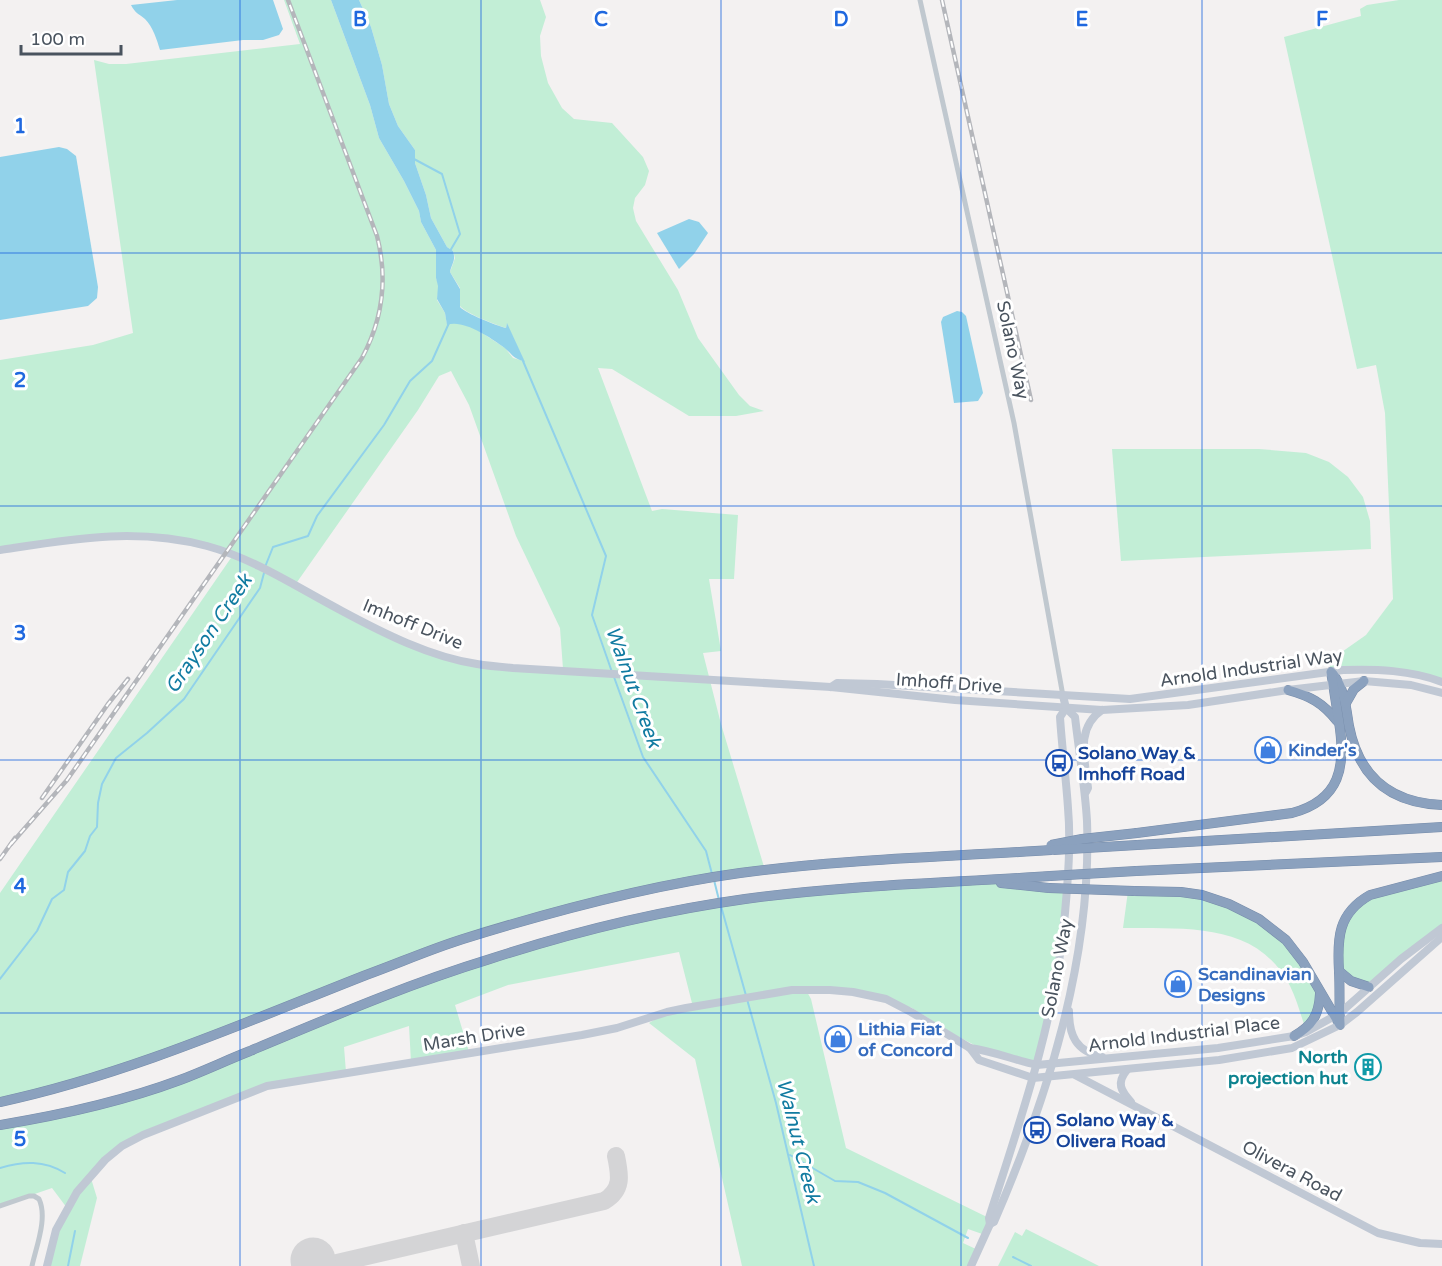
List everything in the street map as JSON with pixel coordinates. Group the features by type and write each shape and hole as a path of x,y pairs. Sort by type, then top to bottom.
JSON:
{"highway":[{"path":"1331,672 1346,703 1354,746 1360,761 1374,779 1390,792 1406,800 1442,805"},
{"path":"1346,703 1354,689 1364,681"},
{"path":"1051,848 1082,839 1293,813 1307,809 1328,793 1340,772 1342,756 1337,684"},
{"path":"1288,690 1308,695 1322,703 1339,722"},
{"path":"0,1102 45,1093 138,1063 459,940 542,915 651,890 737,874 850,862 1020,852 1051,848 1442,827"},
{"path":"0,1125 69,1113 143,1093 449,972 558,939 720,903 785,894 1050,876 1442,857"},
{"path":"1340,1025 1337,1014 1337,946 1342,926 1348,915 1362,900 1371,895 1442,876"},
{"path":"983,881 1026,887 1181,892 1202,895 1244,910 1286,940 1303,962 1320,994 1337,1014"},
{"path":"1338,971 1351,981 1369,987"},
{"path":"1294,1036 1306,1030 1314,1020 1320,1007 1320,994"},
{"path":"0,1132 17,1123"}],"street":[{"name":"Solano Way","path":"921,0 1014,423 1063,696 1066,708 1075,717 1087,821 1084,897 1069,1002 1047,1077 1011,1183 971,1266"},
{"name":"Imhoff Drive","path":"0,550 88,537 122,535 192,542 237,556 385,632 437,653 475,664 831,687 955,700 1066,708"},
{"name":"Arnold Industrial Way","path":"1063,696 1130,699 1362,669 1399,672 1442,682"},
{"name":"Arnold Industrial Way","path":"1066,708 1102,710 1188,705 1364,681 1411,685 1442,693"},
{"name":"Imhoff Drive","path":"831,687 837,683 867,684 1063,696"},
{"name":"Solano Way","path":"990,1224 989,1218 1037,1065 1052,1006 1065,912 1069,810 1060,717 1066,708"},
{"path":"1084,796 1088,788 1083,736 1086,725 1102,710"},
{"name":"Arnold Industrial Place","path":"1037,1065 1218,1048 1294,1036 1317,1027 1337,1014 1401,959 1442,928"},
{"name":"Arnold Industrial Place","path":"1033,1078 1220,1060 1292,1048 1340,1025 1442,937"},
{"name":"Marsh Drive","path":"47,1266 56,1230 67,1208 105,1160 122,1146 226,1101 267,1086 292,1080 582,1035 618,1028 667,1012 792,990 853,992 886,999 970,1048 979,1060 1033,1078"},
{"path":"1069,1002 1069,1020 1075,1041 1089,1054 1109,1059"},
{"name":"Marsh Drive","path":"970,1048 1037,1065"},
{"path":"1127,1070 1121,1079 1120,1088 1134,1106"},
{"name":"Olivera Road","path":"1074,1074 1377,1233 1420,1243 1442,1244"},
{"path":"0,1206 29,1196 37,1197 41,1204 42,1210 32,1266"}],"green space":[{"path":"284,0 331,0 370,105 379,138 404,181 419,211 421,222 436,250 436,278 439,286 437,300 445,313 447,324 453,322 473,327 505,348 513,358 524,361 507,324 506,328 495,324 460,306 460,288 450,272 455,258 453,251 447,247 431,218 415,163 415,150 398,126 389,104 382,65 371,27 359,0 540,0 546,17 540,36 541,56 548,83 562,108 574,119 612,123 643,157 649,171 645,185 635,198 633,208 636,221 678,290 698,338 739,395 750,406 764,411 736,416 689,416 612,369 598,368 652,511 662,509 738,515 734,579 709,579 721,651 703,653 721,724 765,870 651,890 459,940 138,1063 0,1103 0,893 233,555 147,536 0,550 0,360 93,345 133,333 94,60 109,64 126,64 300,44","holes":["451,371 469,405 516,536 560,628 563,669 475,664 400,639 295,585 418,410 439,376"]},
{"path":"1399,0 1442,0 1442,682 1399,672 1331,672 1329,661 1366,635 1393,599 1385,413 1376,365 1357,369 1284,37 1361,16 1360,9 1367,5"},
{"path":"1112,449 1259,449 1306,453 1329,462 1348,477 1363,497 1370,521 1371,549 1121,561"},
{"path":"1442,876 1442,928 1369,987 1339,971 1338,937 1362,900"},
{"path":"983,881 1068,889 1061,949 1037,1065 984,1050 912,1008 886,999 806,990 811,999 846,1148 989,1218 985,1235 968,1229 963,1243 978,1250 971,1266 742,1266 695,1059 649,1023 667,1012 693,1007 679,952 508,985 455,1005 469,1052 411,1062 409,1026 344,1047 346,1072 267,1086 122,1146 90,1175 97,1198 80,1266 47,1266 67,1208 52,1188 0,1206 0,1125 143,1093 488,959 720,903"},
{"path":"1128,891 1218,900 1286,940 1320,994 1306,1030 1290,986 1276,965 1259,950 1239,939 1217,933 1171,928 1123,928"},
{"path":"1026,1229 1099,1266 998,1266 1015,1232 1022,1236"}],"water":[{"path":"177,0 273,0 283,29 279,35 263,40 243,40 160,50 150,26 131,5"},
{"path":"331,0 359,0 371,27 382,65 389,104 398,126 415,150 415,163 431,218 447,247 454,254 450,272 460,289 460,307 474,316 502,327 506,328 507,323 525,362 514,357 502,346 476,330 461,324 447,325 445,313 437,299 436,250 421,222 419,211 404,181 379,138 370,105"},
{"path":"59,147 67,149 76,156 98,287 97,298 88,306 0,320 0,157"},
{"path":"689,219 699,222 708,233 694,254 679,269 657,233"},
{"path":"957,311 966,316 983,393 978,401 954,403 941,322 943,317"}],"waterway":[{"name":"Walnut Creek","path":"414,159 442,174 460,234 450,251"},
{"name":"Grayson Creek","path":"265,567 273,547 308,536 317,516 384,425 410,381 432,361 449,323"},
{"name":"Walnut Creek","path":"523,361 606,556 592,615 612,672"},
{"name":"Grayson Creek","path":"0,979 37,931 52,899 64,890 68,872 85,851 90,836 97,827 102,784 116,758 184,699 260,588 264,573"},
{"name":"Walnut Creek","path":"614,677 643,757 706,851 712,874"},
{"name":"Walnut Creek","path":"714,880 719,900"},
{"name":"Walnut Creek","path":"721,906 776,1103 814,1266"},
{"path":"790,1155 835,1181 858,1182 885,1193 968,1238"},
{"path":"0,1168 33,1163 49,1166 65,1173"},
{"path":"68,1266 75,1231"},
{"path":"1013,1257 1031,1266"}],"taxiway":[{"path":"324,1266 604,1201 614,1192 619,1182 616,1156"},
{"path":"464,1233 471,1266"}],"runway":[{"path":"313,1260 314,1266"}],"railway":[{"path":"11,844 67,780 362,358 375,329 383,283 377,236 288,0"},
{"path":"942,0 1031,400"},
{"path":"42,798 128,679"},
{"path":"0,859 15,838"}],"place":[{"name":"Kinder's","path":"1268,750"},
{"name":"Solano Way & Imhoff Road","path":"1059,763"},
{"name":"Scandinavian Designs","path":"1178,984"},
{"name":"Lithia Fiat of Concord","path":"838,1039"},
{"name":"North projection hut","path":"1368,1067"},
{"name":"Solano Way & Olivera Road","path":"1037,1130"}]}
